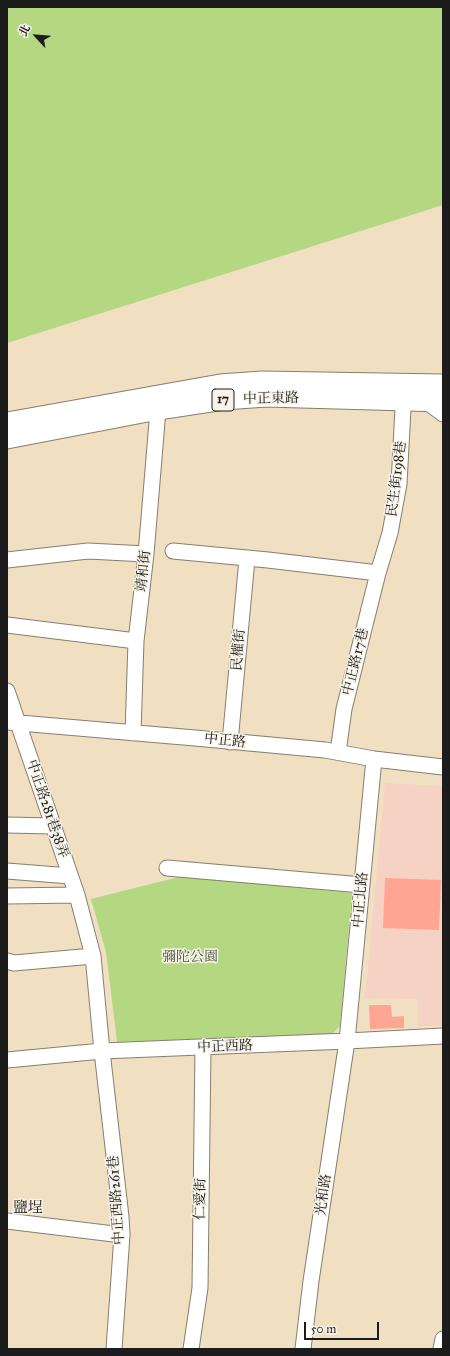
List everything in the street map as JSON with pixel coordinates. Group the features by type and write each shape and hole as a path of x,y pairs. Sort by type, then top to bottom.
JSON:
{"main road":[{"name":"中正東路","path":"7,422 220,384 262,381 404,392 435,402"},
{"name":"中正東路","path":"7,439 158,410 224,400 404,392 443,384"}],"street":[{"name":"民生街198巷","path":"378,573 390,533 399,484 404,392"},
{"path":"435,402 443,414"},
{"name":"靖和街","path":"133,732 136,641 146,554 158,410"},
{"path":"7,560 88,551 146,554"},
{"path":"173,551 378,573"},
{"name":"民權街","path":"230,742 247,559"},
{"name":"中正路17巷","path":"338,752 344,709 378,573"},
{"path":"7,625 136,641"},
{"name":"中正路281巷38弄","path":"7,691 12,722 53,826 77,895 93,956"},
{"name":"中正路","path":"12,722 338,752 374,759 443,767"},
{"name":"中正北路","path":"347,1041 374,759"},
{"path":"7,825 53,826"},
{"path":"167,868 362,885"},
{"path":"7,871 70,876"},
{"path":"7,896 77,895"},
{"path":"7,961 14,963 93,956"},
{"name":"中正西路261巷","path":"93,956 122,1235 114,1349"},
{"name":"中正西路","path":"7,1060 102,1051 203,1048 443,1036"},
{"name":"光和路","path":"303,1349 311,1281 347,1041"},
{"name":"仁愛街","path":"191,1349 200,1288 203,1048"},
{"path":"7,1221 122,1235"},
{"path":"441,1349 443,1339"}],"shaded area":[{"path":"385,783 443,786 443,1026 418,1026 418,999 365,998"}],"green space":[{"path":"7,7 443,7 443,205 7,343"},
{"name":"彌陀公園","path":"183,876 352,893 340,1026 332,1034 117,1042 106,952 91,899"}],"building":[{"path":"385,878 441,880 439,930 383,928"},
{"path":"369,1005 391,1005 392,1017 404,1016 404,1028 370,1029"}],"district":[{"name":"鹽埕","path":"28,1208"}]}
